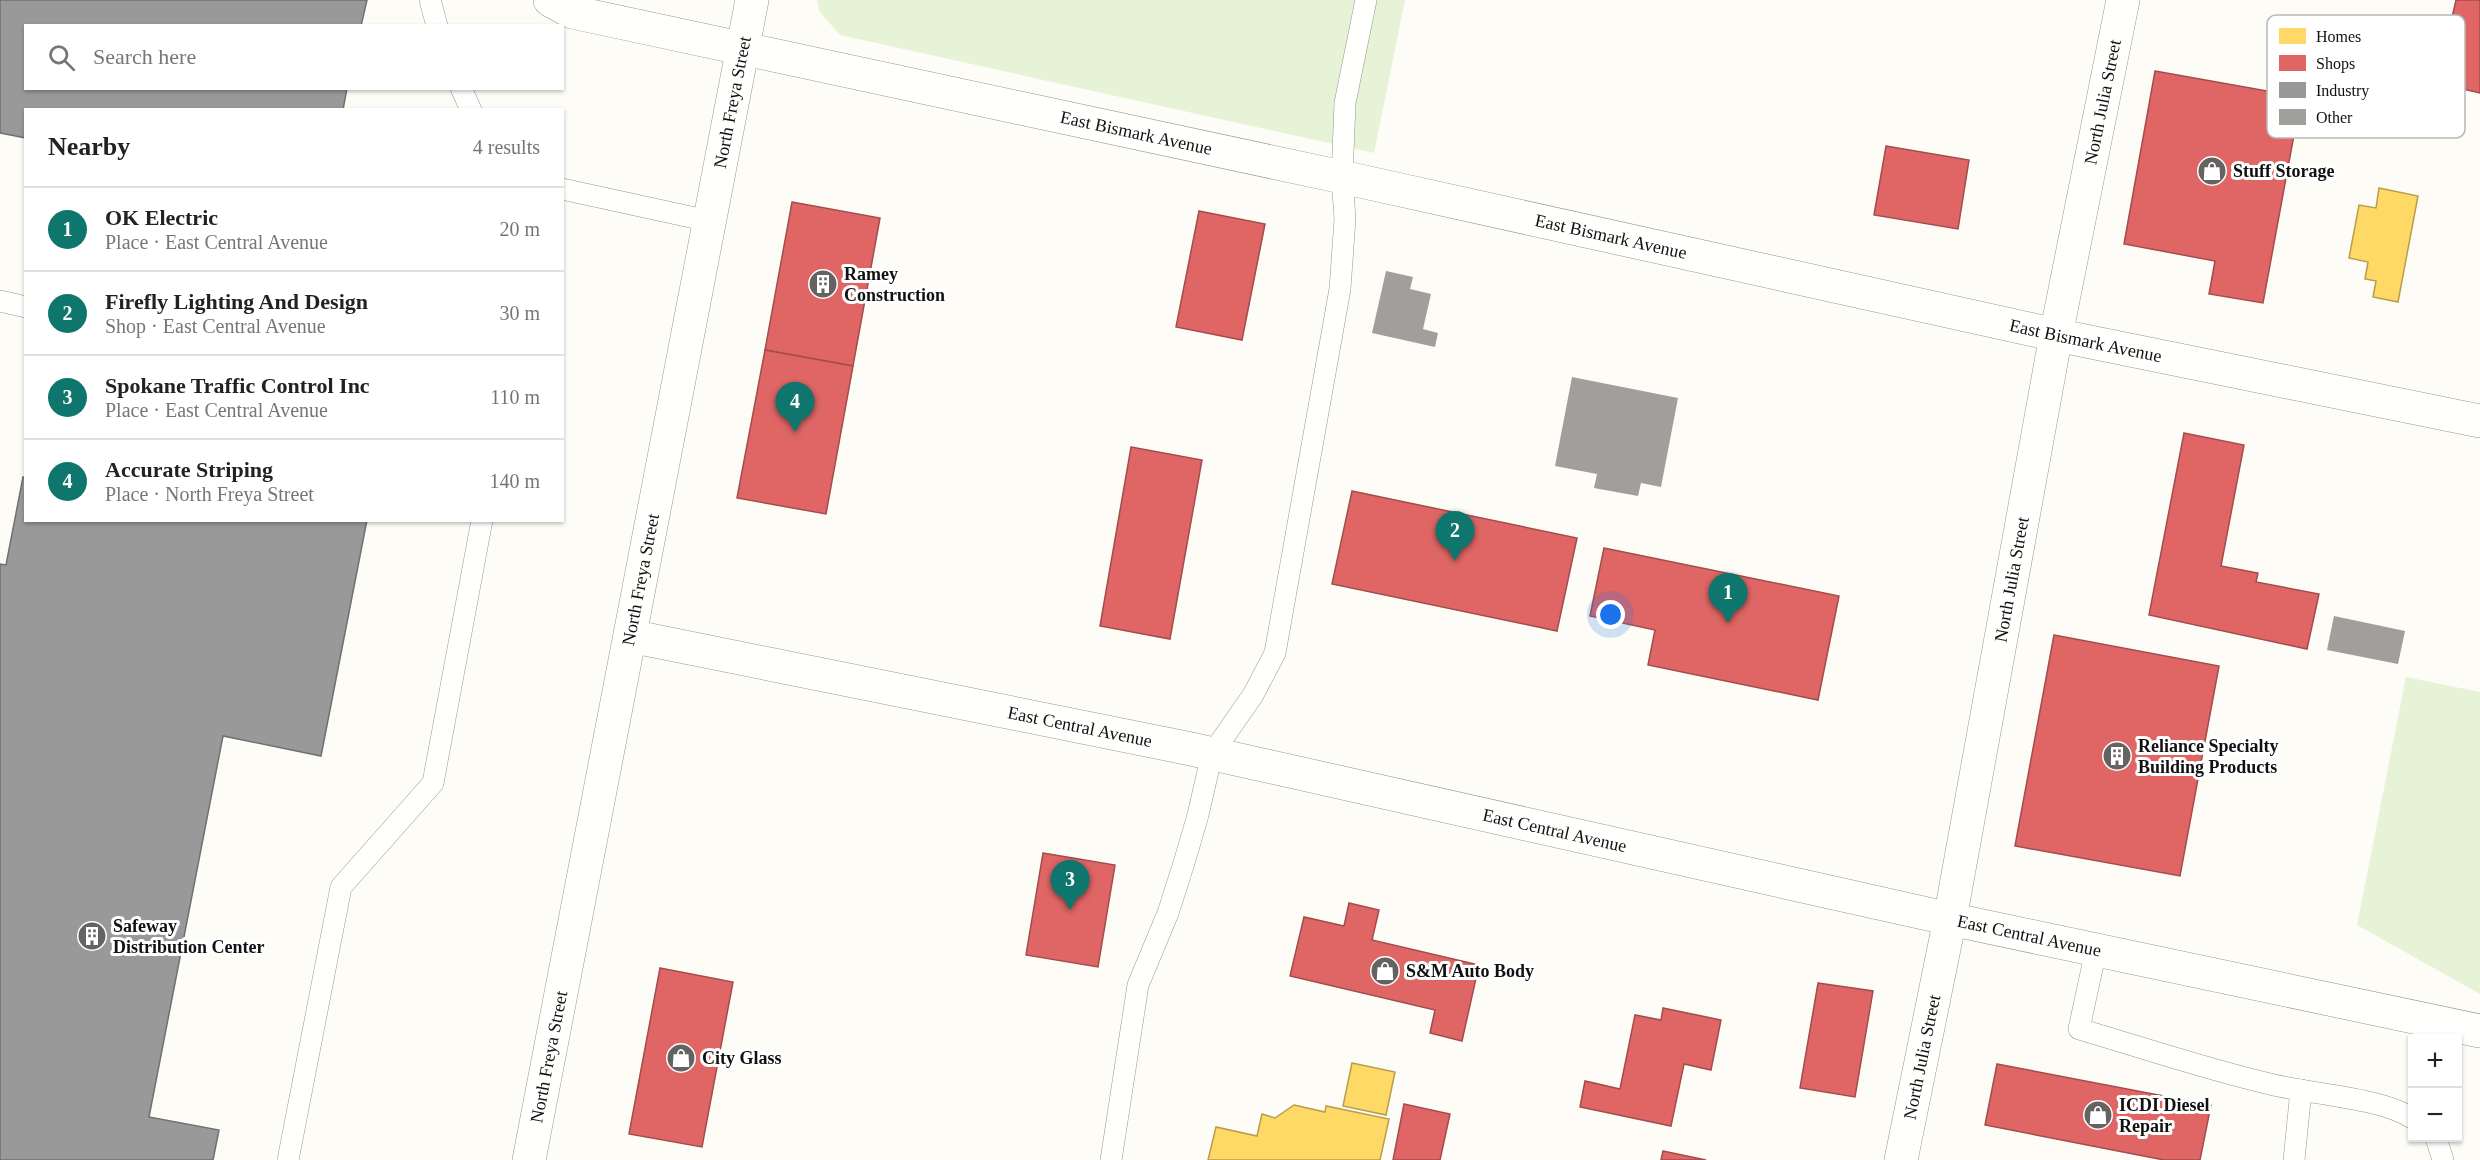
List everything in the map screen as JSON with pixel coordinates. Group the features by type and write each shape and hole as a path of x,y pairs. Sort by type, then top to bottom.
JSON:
{"street":[{"name":"East Bismark Avenue","path":"550,0 572,12 591,8 742,48 1342,177 2056,335 2480,421"},
{"name":"North Freya Street","path":"529,1160 752,0"},
{"name":"North Julia Street","path":"1901,1160 1950,919 2056,335 2123,0"},
{"name":"East Central Avenue","path":"630,636 1212,754 1950,919 2480,1030"}],"lane":[{"path":"430,0 436,24"},
{"path":"1111,1160 1138,985 1168,913 1198,815 1212,754 1253,695 1275,653 1340,289 1345,219 1342,177 1345,103 1366,0"},
{"path":"462,90 470,108"},
{"path":"564,189 709,221"},
{"path":"0,301 24,307"},
{"path":"288,1160 341,887 433,783 482,522"},
{"path":"2096,950 2079,1029 2209,1069 2359,1101 2408,1117"},
{"path":"2294,1160 2301,1090"},
{"path":"2438,1142 2443,1160"}],"green space":[{"path":"817,0 1405,0 1374,153 840,35 819,11"},
{"path":"2406,677 2480,692 2480,994 2357,925"}],"building: Homes":[{"path":"2379,188 2418,196 2398,302 2373,297 2376,281 2365,279 2368,262 2349,258 2359,205 2376,208"},
{"path":"1352,1063 1395,1072 1386,1115 1343,1106"},
{"path":"1294,1105 1325,1112 1326,1106 1389,1119 1380,1160 1208,1160 1216,1127 1257,1136 1262,1114 1275,1118"}],"building: Shops":[{"path":"2456,0 2480,0 2480,93 2465,90 2465,15 2453,15"},
{"name":"Stuff Storage","path":"2155,71 2267,91 2267,138 2293,138 2263,303 2209,294 2215,261 2124,244"},
{"path":"1886,146 1969,160 1958,229 1874,215"},
{"name":"Ramey Construction","path":"792,202 880,218 853,366 765,350"},
{"path":"1199,211 1265,224 1242,340 1176,327"},
{"path":"765,350 853,366 826,514 737,498"},
{"path":"2184,433 2244,445 2221,566 2258,573 2256,582 2319,594 2307,649 2149,615"},
{"path":"1131,447 1202,460 1170,639 1100,626"},
{"path":"1352,491 1577,538 1557,631 1332,584"},
{"path":"1604,548 1839,596 1818,700 1648,665 1655,630 1590,616"},
{"name":"Reliance Specialty Building Products","path":"2054,635 2219,666 2180,876 2015,846"},
{"path":"1043,853 1115,865 1098,967 1026,955"},
{"name":"S&M Auto Body","path":"1349,903 1379,910 1372,940 1479,965 1462,1041 1430,1033 1435,1010 1290,976 1304,917 1344,926"},
{"name":"City Glass","path":"660,968 733,982 702,1147 629,1134"},
{"path":"1818,983 1873,991 1855,1097 1800,1088"},
{"path":"1663,1008 1721,1020 1711,1070 1684,1064 1671,1126 1580,1107 1585,1081 1620,1089 1635,1015 1661,1020"},
{"name":"ICDI Diesel Repair","path":"1997,1064 2211,1105 2200,1160 2164,1160 1985,1125"},
{"path":"1404,1104 1450,1114 1440,1160 1393,1160"},
{"path":"1663,1151 1706,1160 1661,1160"}],"building: Industry":[{"path":"0,0 367,0 361,24 24,24 24,90 347,90 343,108 24,108 24,138 0,133"},
{"name":"Safeway Distribution Center","path":"23,477 24,522 367,522 321,756 223,736 149,1117 219,1130 213,1160 0,1160 0,564 6,565"}],"building: Other":[{"path":"1386,271 1413,277 1410,289 1431,294 1423,329 1438,333 1435,347 1372,333"},
{"path":"1572,377 1678,398 1661,487 1641,483 1638,496 1594,488 1597,474 1555,466"},
{"path":"2334,616 2405,631 2398,664 2327,650"}],"place":[{"name":"Stuff Storage","path":"2212,171"},
{"name":"Ramey Construction","path":"823,284"},
{"name":"Accurate Striping","path":"795,432"},
{"name":"Firefly Lighting And Design","path":"1455,561"},
{"name":"OK Electric","path":"1728,623"},
{"name":"Reliance Specialty Building Products","path":"2117,756"},
{"name":"Spokane Traffic Control Inc","path":"1070,910"},
{"name":"Safeway Distribution Center","path":"92,936"},
{"name":"S&M Auto Body","path":"1385,971"},
{"name":"City Glass","path":"681,1058"},
{"name":"ICDI Diesel Repair","path":"2098,1115"}]}
